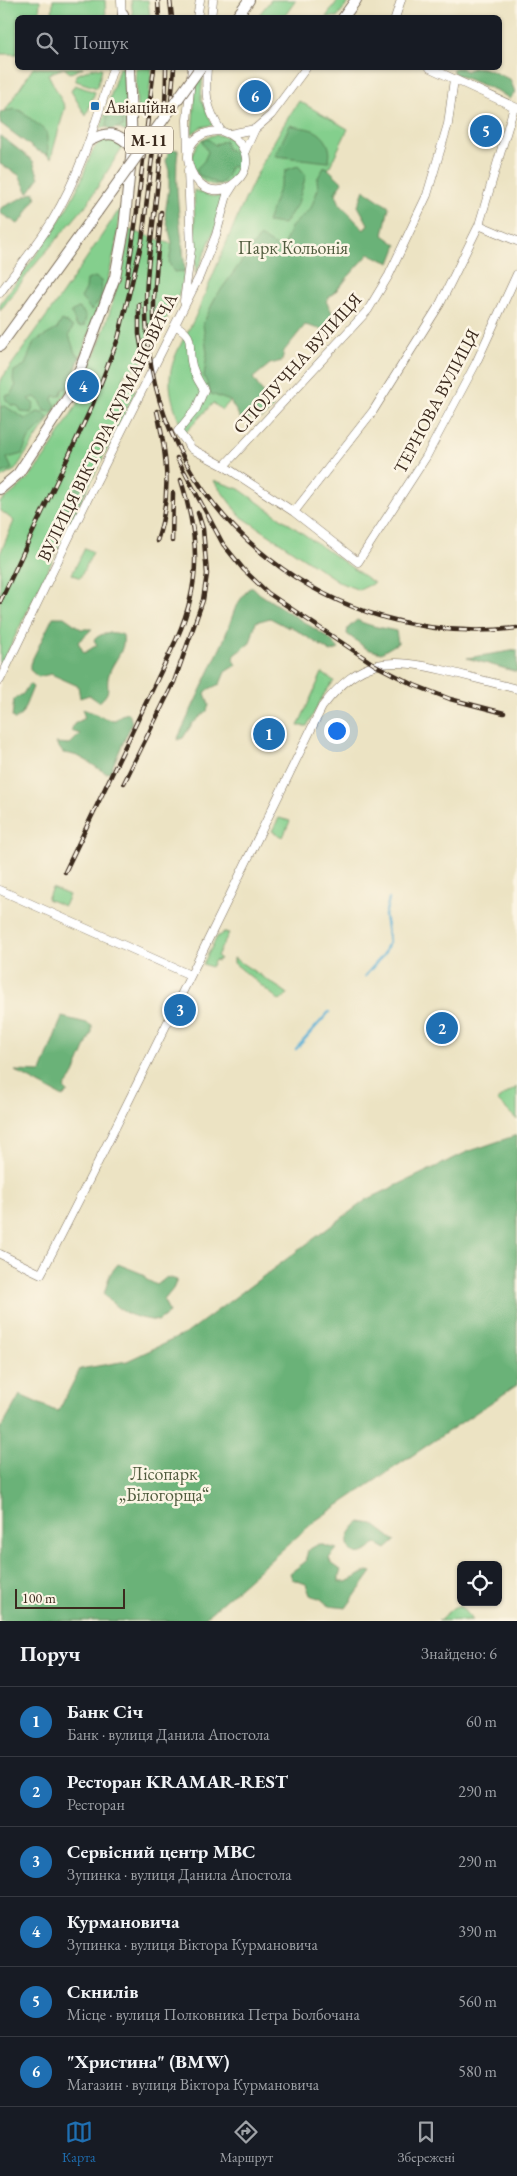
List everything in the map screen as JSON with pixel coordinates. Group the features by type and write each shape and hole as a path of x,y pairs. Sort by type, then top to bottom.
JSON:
{"main road":[{"path":"345,15 356,0"},
{"path":"238,15 248,1"},
{"path":"0,489 18,474 72,393 115,277 124,229 132,148 129,70"},
{"name":"М-11","path":"0,346 199,70"},
{"path":"90,140 101,134 111,132 122,137 132,148"},
{"path":"0,482 18,474"}],"street":[{"path":"121,0 123,15"},
{"path":"198,15 200,0"},
{"path":"210,15 213,0"},
{"path":"396,15 401,0"},
{"path":"0,293 51,223 71,187 90,140 112,70"},
{"path":"182,310 188,282 190,249 187,120 192,70"},
{"path":"207,70 206,100 212,116 221,131"},
{"path":"245,151 256,129 271,115 305,70"},
{"path":"175,324 186,331 191,341 191,363 204,390 196,410 178,431 192,449 224,466 294,512 373,410 440,304 479,224 515,107 434,70"},
{"name":"СПОЛУЧНА ВУЛИЦЯ","path":"224,466 368,310 389,275 427,195 448,124 454,79"},
{"path":"230,134 256,129"},
{"path":"221,131 230,134 242,144 245,151 245,170 234,184 218,189 201,185 190,172 188,162 191,146 197,139 204,134 221,131"},
{"name":"ВУЛИЦЯ ВІКТОРА КУРМАНОВИЧА","path":"0,680 182,310 216,235 227,196 234,184"},
{"path":"479,224 517,241"},
{"name":"ТЕРНОВА ВУЛИЦЯ","path":"294,512 358,562 426,457 476,364 517,274"},
{"path":"0,1254 42,1274 160,1040 190,974 322,707 349,678 369,667 395,661 422,665 517,689"},
{"path":"0,890 190,974"}],"green space":[{"path":"0,0 40,0 39,15 15,15 15,54 0,54"},
{"path":"53,0 105,0 106,15 52,15"},
{"path":"131,0 148,0 150,15 133,15"},
{"path":"271,0 296,0 285,15 259,15"},
{"path":"338,0 350,0 339,15 327,15"},
{"path":"32,70 59,70 48,74 65,107 51,158 3,114"},
{"path":"66,70 78,70 70,73"},
{"path":"88,70 102,70 97,88 76,81 76,75"},
{"path":"118,70 125,70 127,132 114,127 101,128"},
{"path":"136,70 152,70 148,105 137,119"},
{"path":"197,70 203,70 201,99 213,125 201,127 192,134"},
{"path":"488,70 510,79 515,92 510,99 498,91 457,75 452,71"},
{"path":"75,85 95,92 86,116 71,91"},
{"name":"Парк Кольонія","path":"299,101 348,129 323,180 339,188 334,198 374,242 341,286 222,410 213,403 184,434 171,393 170,379 173,362 197,313 256,177 283,126"},
{"path":"113,105 119,107 124,126 110,130 106,125 108,111"},
{"path":"15,109 21,111 47,132 48,155 36,150 0,123 0,112"},
{"path":"290,125 307,128 323,137 330,152 328,162 275,156"},
{"path":"0,135 33,161 39,178 28,193 19,175 0,164"},
{"path":"212,135 222,135 235,142 242,155 242,165 235,178 222,185 212,185 203,181 196,174 192,165 192,155 196,146 203,139"},
{"path":"106,138 118,141 123,146 87,204 33,267 0,311 0,304 63,215 80,183 96,146"},
{"path":"207,138 215,145 225,140 227,149 233,151 240,161 240,164 229,168 226,178 218,184 199,175 196,169 204,161 208,152 202,142"},
{"path":"169,149 178,150 177,194 185,271 174,272 169,263 172,243 165,214 169,187 169,171 166,161"},
{"path":"298,166 306,175 298,203 284,224 267,222 286,170"},
{"path":"325,166 342,182 335,192 340,204 364,230 368,224 358,206 364,190 389,207 383,235 397,245 390,263 369,254 326,301 334,316 337,329 332,337 320,329 305,325 284,351 282,361 270,364 253,378 273,408 262,418 241,419 230,401 211,394 204,376 207,353 203,324 215,298 260,236 282,250 291,227 311,208 318,189 317,179"},
{"path":"194,190 210,196 222,197 218,222 196,274"},
{"path":"34,192 36,199 18,224 0,213 1,208"},
{"path":"121,207 115,250 105,291 68,390 15,470 0,478 0,381"},
{"path":"130,230 183,248 184,277 175,308 170,310 149,355 124,374 121,389 136,390 0,667 0,554 14,521 0,510 0,502 13,493 35,470 78,403 76,397 94,357 109,315 121,273"},
{"path":"95,277 101,281 102,289 99,300 91,310 81,298 86,289 87,280"},
{"path":"78,308 82,310 86,317 84,326 80,327 76,325 71,312"},
{"path":"62,320 73,327 69,335 75,353 80,356 69,387 63,389 60,396 53,396 52,400 56,405 53,412 44,411 41,402 35,397 28,399 34,404 31,413 22,412 18,406 11,405 6,400 5,395 10,395 16,385 13,380 14,371 25,365 34,342 57,329"},
{"path":"5,406 25,419 38,412 45,414 48,419 29,438 22,454 7,458 12,469 0,474 0,407"},
{"path":"213,480 239,489 374,583 359,590 341,583 239,515"},
{"path":"78,487 86,487 69,520 65,520 69,497"},
{"path":"85,548 93,552 80,578 72,574"},
{"path":"253,587 260,594 329,638 339,649 331,652 288,625 289,628 270,618 256,622 250,643 234,655 233,660 236,665 225,672 220,684 205,693 209,705 207,711 192,724 183,738 177,740 223,642 236,606 248,589"},
{"path":"53,617 64,617 81,629 92,629 78,642 84,653 97,645 94,640 100,635 112,633 123,635 123,646 109,674 106,695 99,702 89,695 80,698 78,686 51,674 38,677 30,670 30,664"},
{"path":"357,620 396,631 398,643 381,653 367,649 347,634 348,628"},
{"path":"517,650 517,672 467,658"},
{"path":"322,673 334,681 324,694 307,726 298,726"},
{"path":"29,684 33,687 22,714 15,720 12,717 14,699 23,694"},
{"path":"82,709 111,720 129,713 132,723 110,772 106,773 86,760 63,753 56,743 70,744 80,734 71,731 74,724 85,718"},
{"path":"279,818 290,821 283,837 272,831"},
{"path":"52,888 69,895 64,906 47,899"},
{"path":"224,932 229,933 217,956 220,958 218,961 215,960 211,967 203,964 217,937"},
{"path":"234,958 287,993 287,995 280,1001 234,963"},
{"path":"62,1017 92,1026 92,1032 72,1078 64,1088 68,1092 63,1097 15,1071 41,1072"},
{"path":"517,1087 517,1120 497,1100"},
{"name":"Лісопарк „Білогорща“","path":"517,1135 517,1385 315,1521 201,1621 0,1621 0,1430 20,1395 58,1412 80,1369 127,1361 187,1333 366,1200 467,1152"},
{"path":"118,1264 143,1274 147,1280 157,1285 167,1277 177,1280 173,1289 164,1300 169,1313 158,1321 128,1314 115,1306 104,1294 110,1274"},
{"path":"360,1522 373,1524 395,1541 386,1549 375,1543 368,1550 355,1553 348,1544 349,1537 352,1529"},
{"path":"319,1544 337,1549 329,1558 331,1563 341,1570 339,1582 346,1582 368,1571 372,1572 346,1608 329,1606 321,1599 310,1595 306,1584 292,1579 290,1573 305,1562 308,1550"},
{"path":"454,1607 461,1607 472,1620 438,1621"}],"waterway":[{"path":"365,976 384,954 389,942 385,915 389,899"},
{"path":"296,1049 329,1012"}],"railway":[{"path":"158,0 159,15"},
{"path":"170,0 172,15"},
{"path":"126,286 154,70"},
{"path":"166,70 163,133 148,266 146,317 147,334 160,401 186,462 223,515 269,559 324,594 385,618 449,629 517,628"},
{"path":"171,102 174,70"},
{"path":"0,602 92,406 118,339 142,241 155,133"},
{"path":"154,332 154,298 161,212"},
{"path":"139,304 139,334 142,351"},
{"path":"157,411 166,476 165,508 157,541"},
{"path":"177,458 223,544 244,570 268,593 375,665 414,685 450,699 504,713"},
{"path":"65,872 177,638 191,597 194,578 194,540 181,480"},
{"path":"172,541 173,493"},
{"path":"124,783 174,682 203,600 207,574 203,529 198,513"}],"place":[{"name":"\"Христина\" (BMW)","path":"255,96"},
{"name":"Авіаційна","path":"95,106"},
{"name":"Скнилів","path":"486,131"},
{"name":"Курмановича","path":"83,386"},
{"name":"Банк Січ","path":"269,734"},
{"name":"Сервісний центр МВС","path":"180,1010"},
{"name":"Ресторан KRAMAR-REST","path":"442,1028"}]}
